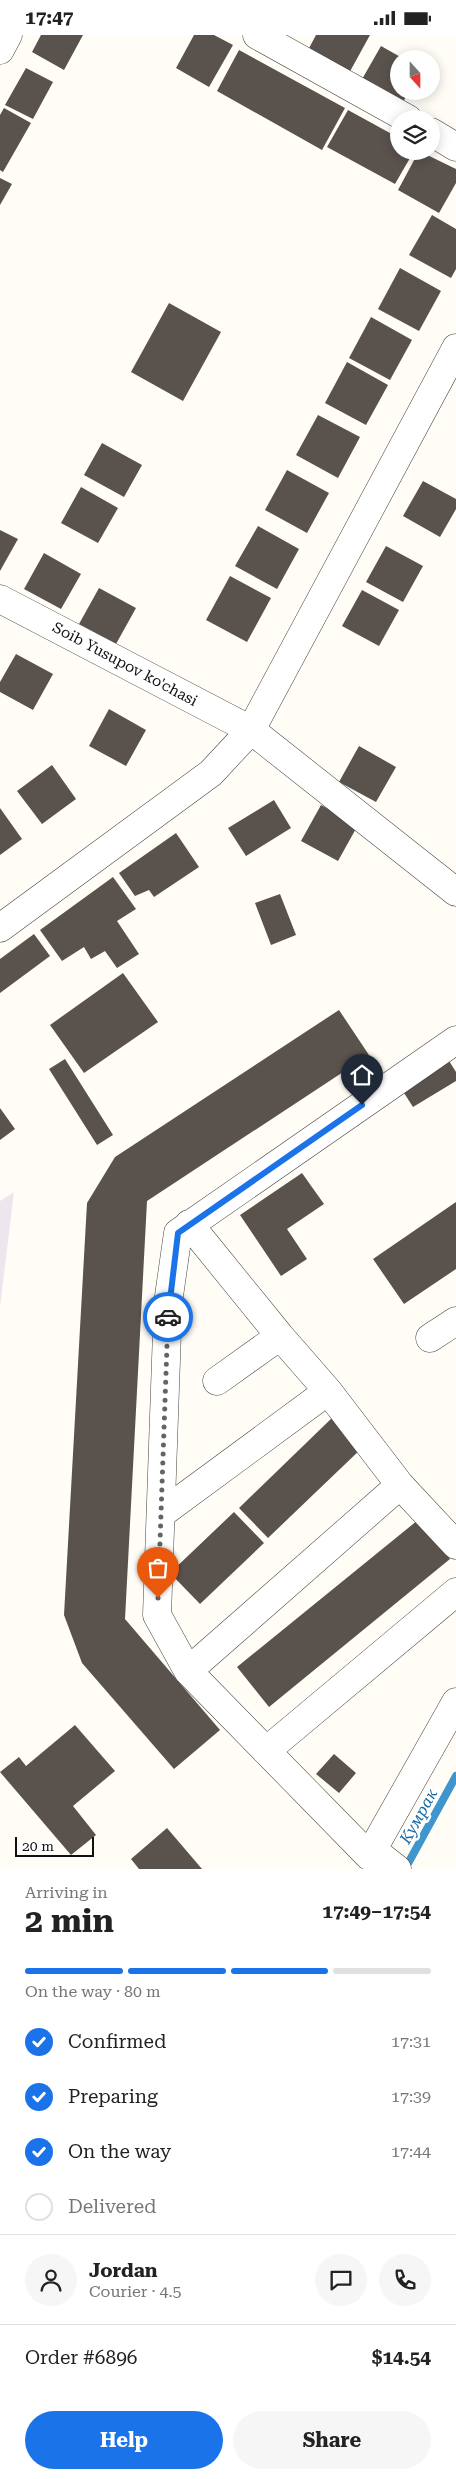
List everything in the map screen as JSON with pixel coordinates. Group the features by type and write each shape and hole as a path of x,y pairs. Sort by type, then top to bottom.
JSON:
{"street":[{"path":"0,50 8,35"},
{"path":"257,35 392,110"},
{"path":"440,137 456,147"},
{"path":"0,928 211,773 250,730 456,348"},
{"name":"Soib Yusupov ko'chasi","path":"0,599 250,730 456,891"},
{"path":"456,1039 178,1233 168,1303 158,1615 188,1671 266,1751 383,1861 456,1702"},
{"path":"189,1224 280,1336 328,1391 400,1485 456,1545"},
{"path":"430,1338 456,1321"},
{"path":"217,1381 280,1336"},
{"path":"161,1514 328,1391"},
{"path":"188,1671 400,1485"},
{"path":"266,1751 456,1591"}],"shaded area":[{"path":"14,1192 0,1307 0,1201"}],"building":[{"path":"41,35 83,35 64,70 32,52"},
{"path":"194,35 214,35 233,45 209,87 176,68"},
{"path":"316,35 370,35 348,75 307,52"},
{"path":"381,46 390,51 390,97 361,81"},
{"path":"239,50 345,108 322,150 217,91"},
{"path":"26,68 53,82 33,119 5,105"},
{"path":"395,100 404,100 402,104"},
{"path":"4,108 31,123 3,172 0,170 0,115"},
{"path":"348,110 390,133 390,160 409,160 395,184 327,147"},
{"path":"414,160 438,160 456,169 456,183 439,213 398,190"},
{"path":"0,178 12,184 0,205"},
{"path":"432,215 456,229 456,269 451,278 409,255"},
{"path":"400,268 441,291 419,331 378,309"},
{"path":"169,303 221,332 183,401 131,372"},
{"path":"371,317 412,340 390,380 349,358"},
{"path":"347,362 388,385 366,425 325,403"},
{"path":"318,415 360,437 338,478 296,455"},
{"path":"102,443 142,465 124,497 84,475"},
{"path":"287,470 329,493 307,533 265,510"},
{"path":"423,481 456,499 456,509 440,537 403,516"},
{"path":"81,487 118,508 98,543 61,523"},
{"path":"258,526 299,549 277,589 235,566"},
{"path":"0,530 18,539 0,571"},
{"path":"386,546 423,566 403,602 366,582"},
{"path":"44,553 81,574 61,609 24,589"},
{"path":"230,576 271,598 247,642 206,620"},
{"path":"99,588 136,608 116,644 79,624"},
{"path":"362,590 399,610 379,646 342,626"},
{"path":"16,654 53,674 33,710 0,692 0,682"},
{"path":"109,709 146,730 126,766 89,746"},
{"path":"359,746 396,767 376,802 339,782"},
{"path":"52,765 76,799 42,824 17,791"},
{"path":"274,800 291,828 246,856 228,828"},
{"path":"321,805 358,825 338,861 301,841"},
{"path":"0,808 22,839 0,855"},
{"path":"176,833 199,867 154,897 149,890 135,896 119,873"},
{"path":"113,877 136,909 117,921 139,954 117,968 105,951 91,959 84,947 62,961 40,930"},
{"path":"280,894 296,935 271,945 255,903"},
{"path":"34,934 50,956 0,993 0,959"},
{"path":"123,973 158,1022 84,1073 50,1025"},
{"path":"339,1010 369,1055 147,1201 125,1619 220,1730 174,1769 82,1663 64,1615 87,1203 115,1157"},
{"path":"444,1053 456,1072 456,1081 413,1107 397,1082"},
{"path":"65,1059 113,1135 97,1145 49,1069"},
{"path":"0,1108 15,1129 0,1140"},
{"path":"302,1173 324,1204 287,1229 307,1259 281,1276 240,1215"},
{"path":"456,1202 456,1269 404,1304 373,1259"},
{"path":"334,1416 363,1447 268,1538 239,1508"},
{"path":"234,1512 264,1543 200,1604 170,1573"},
{"path":"418,1520 450,1559 269,1707 237,1667"},
{"path":"75,1725 115,1771 73,1806 96,1835 71,1855 0,1772 19,1757 26,1766"},
{"path":"334,1754 356,1773 339,1793 316,1774"},
{"path":"167,1828 202,1869 139,1869 131,1859"}],"waterway":[{"name":"Кумрак","path":"405,1869 456,1776"}],"way so far":[{"path":"158,1598 168,1317"}],"route":[{"path":"168,1317 168,1303 178,1233 362,1105"}]}
